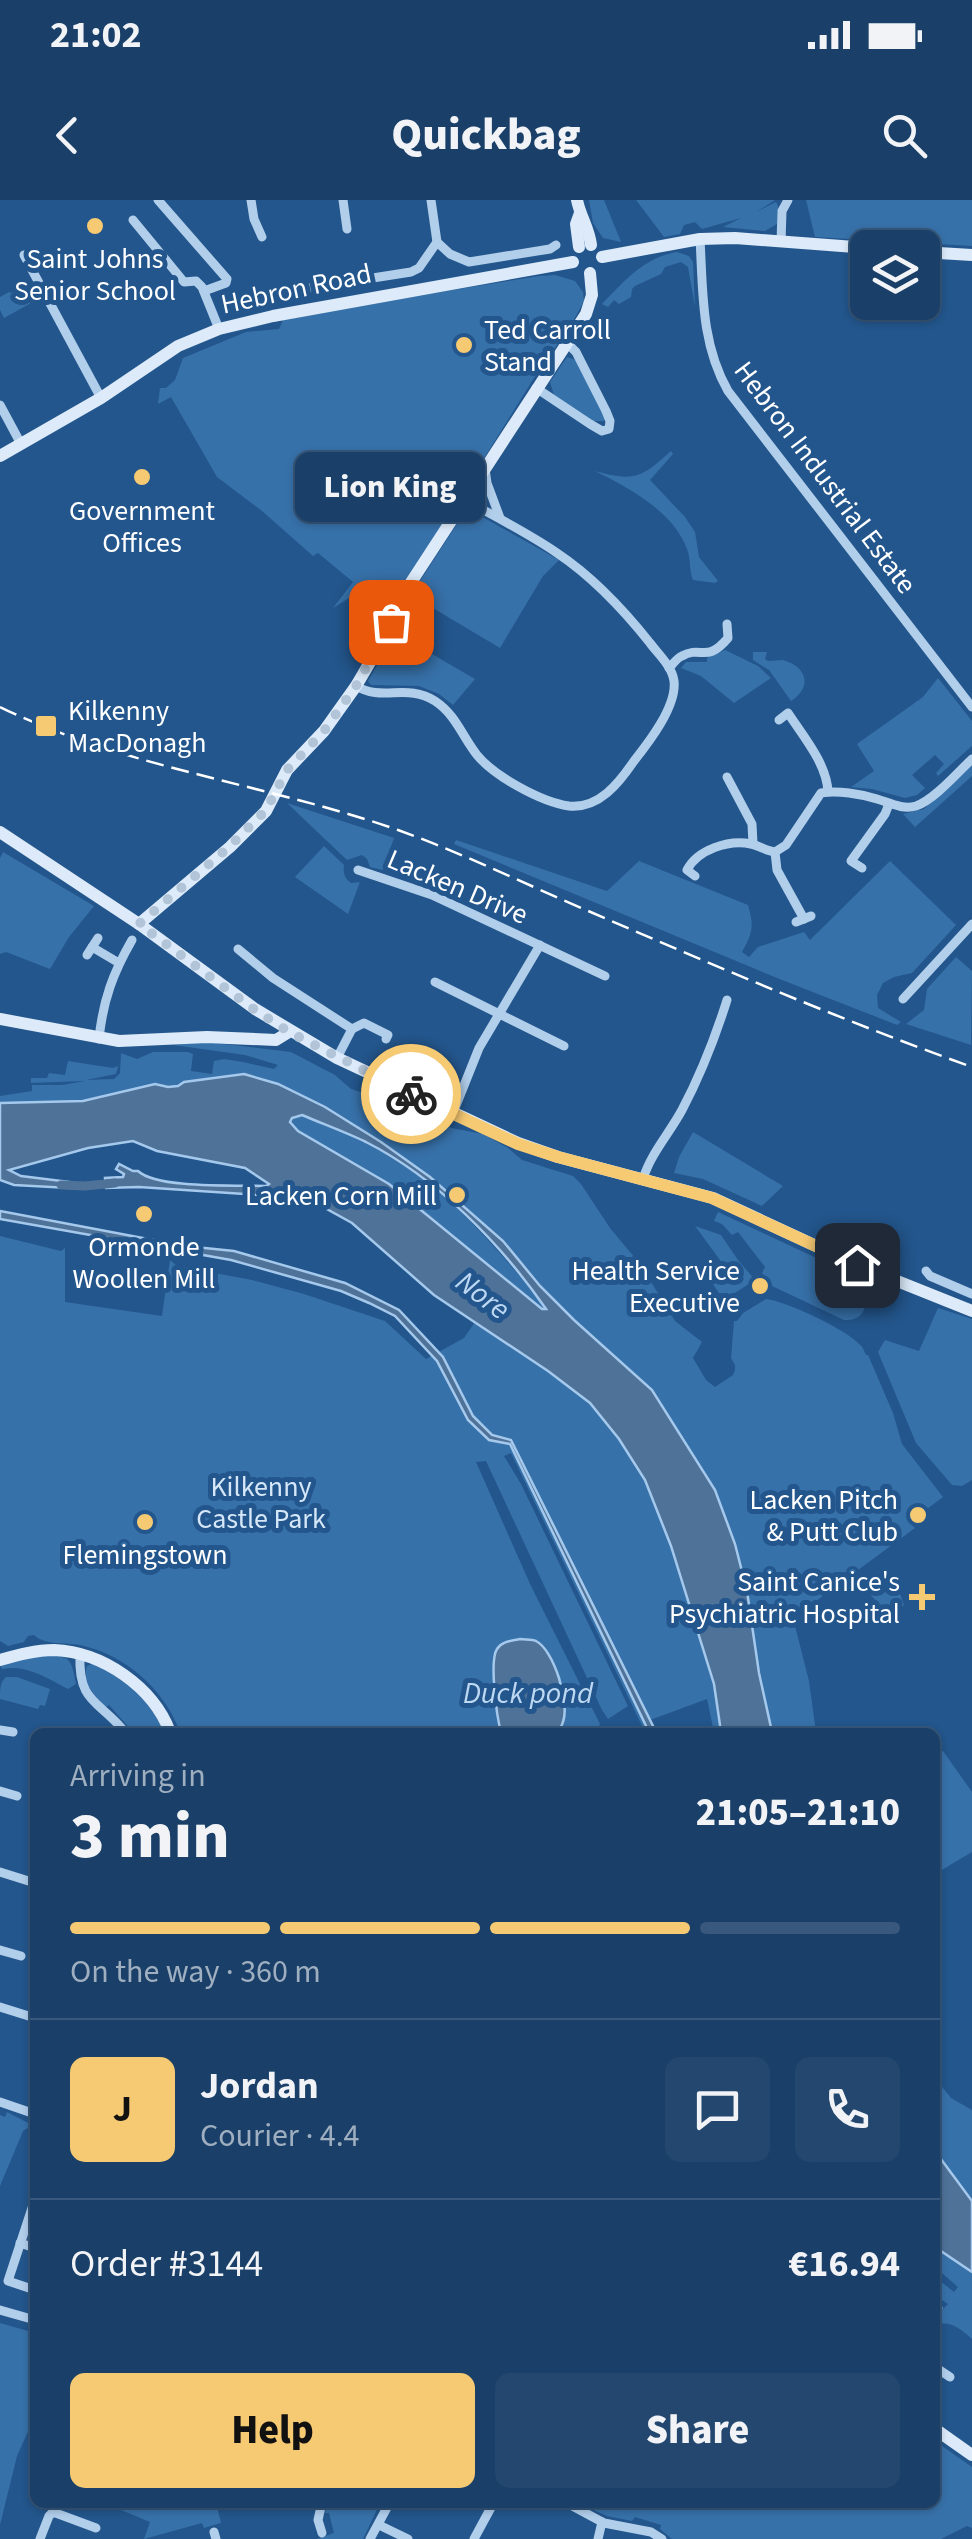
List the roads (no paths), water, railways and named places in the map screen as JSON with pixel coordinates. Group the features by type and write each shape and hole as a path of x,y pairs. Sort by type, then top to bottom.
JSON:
{"street":[{"path":"251,200 262,237"},
{"path":"343,200 347,229"},
{"path":"430,200 437,242 450,254 469,262 556,245"},
{"path":"781,242 782,212 788,200"},
{"path":"154,202 227,280 222,286 204,291"},
{"path":"578,207 590,234 585,246 574,252 573,262 580,271 590,273 599,267 602,256 599,250 585,246"},
{"path":"132,220 184,282 196,281 204,291 219,329"},
{"path":"602,256 735,238 850,247"},
{"name":"Hebron Industrial Estate","path":"700,240 707,338 728,391 972,706"},
{"path":"310,288 411,272 419,268 437,242"},
{"path":"940,253 972,255"},
{"path":"24,255 100,398"},
{"name":"Hebron Road","path":"0,456 100,398 178,346 219,329 573,262"},
{"path":"139,924 266,810 287,770 324,731 356,686 408,587 590,303 590,273"},
{"path":"536,388 602,431 609,429 606,411 576,352 567,343"},
{"path":"0,405 21,444"},
{"path":"485,469 501,520"},
{"path":"356,686 372,694 415,692 426,696 449,712 478,757 503,779 567,806 599,799 618,784 654,735 674,682 669,668 620,606 554,550 465,500"},
{"path":"669,668 681,656 710,653 721,646 728,638 727,624"},
{"path":"728,638 740,638"},
{"path":"779,720 788,714 791,717 822,769 828,792"},
{"path":"695,876 687,870 706,851 753,844 774,852 786,845 821,794 867,797 905,807 921,804 972,759"},
{"path":"727,777 752,824 753,844"},
{"path":"862,868 851,861 890,804"},
{"path":"0,832 139,924 255,1010 337,1058 518,1144 712,1198 857,1265 972,1311"},
{"path":"774,852 777,870 804,919"},
{"name":"Lacken Drive","path":"358,870 432,894 606,976"},
{"path":"903,999 972,924"},
{"path":"99,1038 112,977 132,940"},
{"name":"Lacken Drive","path":"453,1113 480,1048 540,945"},
{"path":"92,947 119,963"},
{"path":"238,949 273,978 352,1029"},
{"path":"435,982 564,1046"},
{"path":"642,1179 680,1114 713,1045 727,1000"},
{"path":"0,1019 119,1042 190,1038 276,1040 289,1032"},
{"path":"337,1058 352,1029 364,1023 388,1035 386,1039"},
{"path":"926,1270 930,1276 972,1294"},
{"path":"0,1660 56,1650 104,1662 132,1680 169,1728"},
{"path":"80,1654 83,1688 122,1728"},
{"path":"0,1730 14,1732"},
{"path":"0,1791 17,1796"},
{"path":"0,1872 30,1881"},
{"path":"0,1950 20,1956"},
{"path":"0,2006 30,2016"},
{"path":"0,2102 30,2112"},
{"path":"30,2214 8,2282 30,2289"},
{"path":"20,2243 30,2246"},
{"path":"0,2310 30,2319"},
{"path":"940,2370 950,2377"},
{"path":"940,2433 972,2455"},
{"path":"321,2508 318,2520 322,2533"},
{"path":"370,2539 387,2508"},
{"path":"474,2539 491,2508"},
{"path":"576,2508 602,2522 651,2532 662,2539"},
{"path":"40,2539 53,2512 96,2528"},
{"path":"598,2539 602,2522"},
{"path":"379,2525 408,2539"}],"water":[{"name":"Nore","path":"244,1074 278,1084 325,1107 381,1142 430,1177 503,1241 574,1320 652,1390 715,1490 735,1544 771,1728 720,1728 714,1684 671,1546 645,1480 590,1403 434,1295 352,1223 285,1186 259,1195 106,1188 105,1178 123,1177 116,1169 119,1164 162,1181 218,1186 269,1184 245,1168 157,1151 133,1141 88,1148 9,1170 21,1176 70,1182 69,1188 14,1185 0,1180 0,1103 83,1101 155,1084 178,1086","holes":["302,1115 366,1142 418,1174 466,1215 546,1309 389,1184 298,1131 290,1122"]},
{"path":"0,1211 185,1246 234,1251 345,1283 399,1310 443,1357 473,1416 492,1435 511,1440 654,1728 647,1728 510,1444 489,1440 468,1420 437,1361 395,1316 341,1291 231,1260 0,1219"},
{"name":"Duck pond","path":"534,1640 549,1655 564,1703 560,1728 500,1728 494,1665 497,1649 507,1642"},
{"path":"940,2158 972,2201 972,2272 940,2250"}],"waterway":[{"path":"61,1185 115,1183"}],"railway":[{"path":"0,707 48,728 146,761 398,830 778,992 972,1067"}],"place":[{"name":"Saint Johns Senior School","path":"95,226"},
{"name":"Ted Carroll Stand","path":"464,345"},
{"name":"Government Offices","path":"142,477"},
{"name":"Lion King","path":"391,622"},
{"name":"Kilkenny MacDonagh","path":"46,726"},
{"name":"Lacken Corn Mill","path":"457,1195"},
{"name":"Ormonde Woollen Mill","path":"144,1214"},
{"name":"Health Service Executive","path":"760,1286"},
{"name":"Lacken Pitch & Putt Club","path":"918,1515"},
{"name":"Flemingstown","path":"145,1522"},
{"name":"Saint Canice's Psychiatric Hospital","path":"922,1597"}],"park label":[{"name":"Kilkenny Castle Park","path":"261,1502"}]}
